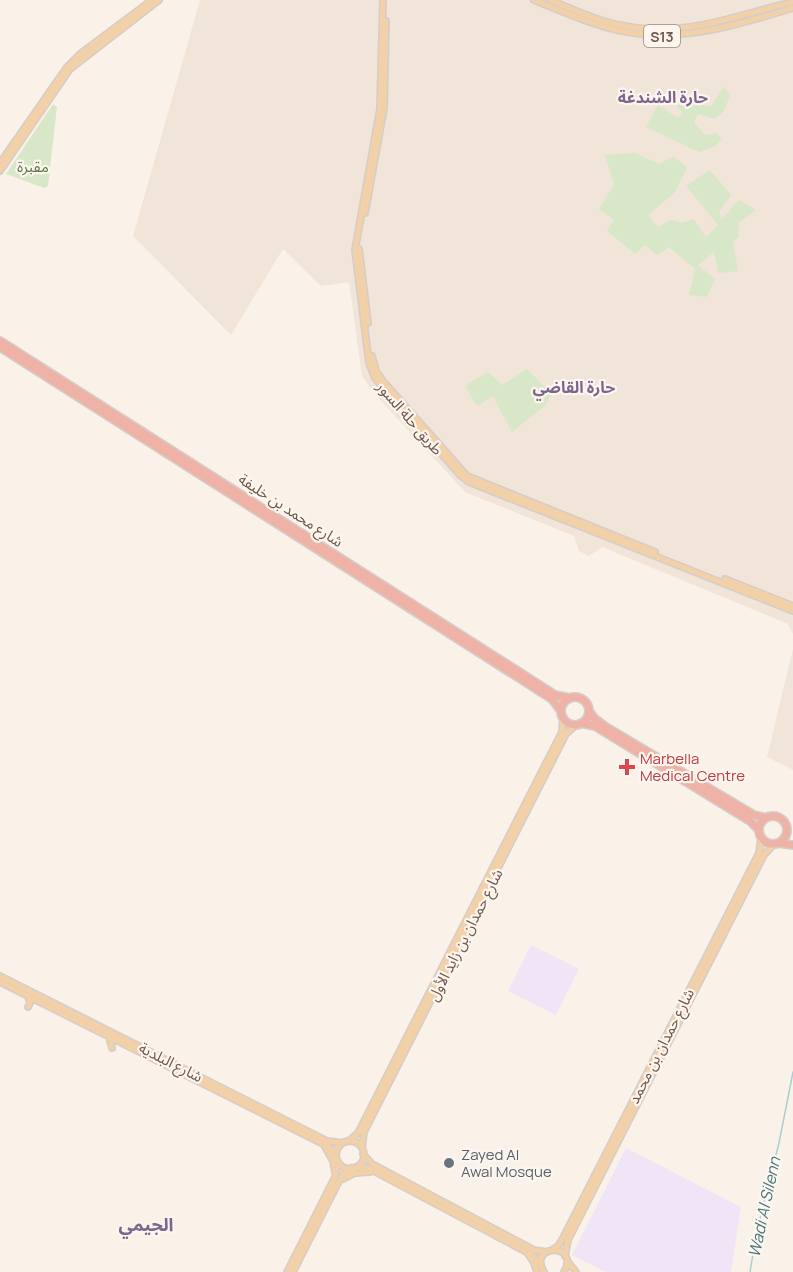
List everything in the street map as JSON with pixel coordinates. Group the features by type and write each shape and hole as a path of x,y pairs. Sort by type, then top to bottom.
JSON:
{"highway":[{"name":"شارع محمد بن خليفة","path":"0,340 555,695 569,698"},
{"name":"شارع محمد بن خليفة","path":"0,347 543,693 556,702 562,715"},
{"path":"766,818 754,815 606,727 594,718 582,698 569,698 562,705 562,715 570,724 595,726 750,820 759,830 761,838 768,844 793,845"},
{"path":"578,724 587,718 589,711"},
{"path":"759,830 762,822 772,816 780,819 793,837"},
{"path":"777,844 785,837 787,828"}],"main road":[{"path":"0,163 67,67 80,54 152,0"},
{"path":"0,171 70,69 159,0"},
{"name":"طريق حلة السور","path":"385,0 384,108 359,249 372,361 376,371 456,464 471,478 793,606"},
{"name":"طريق حلة السور","path":"385,0 380,109 355,250 369,363 375,378 460,475 469,482 793,611"},
{"name":"S13","path":"534,0 612,29 655,36 698,33 793,8"},
{"name":"S13","path":"550,0 613,24 656,30 680,30 706,26 793,2"},
{"path":"748,21 747,17 770,8"},
{"name":"شارع حمدان بن زايد الأول","path":"346,1142 358,1133 549,757 563,729 562,715"},
{"name":"شارع حمدان بن زايد الأول","path":"362,1151 364,1132 566,734 578,724"},
{"name":"شارع حمدان بن محمد","path":"541,1270 543,1256 561,1243 759,853 761,838"},
{"name":"شارع حمدان بن محمد","path":"564,1272 567,1244 764,855 777,844"},
{"name":"شارع البلدية","path":"0,976 327,1141 346,1142"},
{"name":"شارع البلدية","path":"0,982 323,1144 332,1150 337,1159"},
{"path":"28,996 30,1003 28,1007"},
{"path":"109,1037 112,1048"},
{"path":"287,1272 336,1177 338,1149 346,1142 358,1144 372,1164 534,1250 558,1250 576,1272"},
{"path":"323,1144 333,1161 336,1177"},
{"path":"293,1272 343,1175 361,1162 362,1151"},
{"path":"337,1159 345,1168 367,1167 535,1256 541,1270"},
{"path":"338,1185 347,1176 355,1173 364,1171 379,1174"}],"shaded area":[{"path":"200,0 793,0 793,634 788,624 602,547 589,556 579,551 574,536 465,492 374,393 362,376 349,282 321,286 283,249 231,335 133,236"},
{"path":"793,649 793,770 767,757"},
{"path":"531,945 579,969 556,1015 508,991"},
{"path":"626,1148 741,1207 731,1272 606,1272 572,1255"}],"green space":[{"path":"724,87 730,95 724,111 715,119 698,114 694,123 705,135 717,133 722,139 715,146 699,152 646,127 658,105 678,118 683,113 677,107 680,97 711,106"},
{"name":"مقبرة","path":"53,104 57,107 48,186 44,188 6,174"},
{"path":"635,153 659,164 674,156 687,168 675,192 648,215 658,227 671,220 683,223 693,219 706,237 718,225 686,186 710,170 731,195 719,212 722,219 739,200 756,210 738,223 739,236 733,242 738,271 718,273 714,252 698,265 715,279 707,297 689,295 695,269 669,247 657,255 645,245 635,254 607,231 614,220 599,209 614,184 605,155"},
{"path":"527,369 551,393 546,405 512,432 493,396 477,406 465,386 488,372 502,385"}],"waterway":[{"name":"Wadi Al Silenn","path":"750,1272 757,1230 779,1143 793,1072"}],"place":[{"name":"Marbella Medical Centre","path":"627,767"},
{"name":"Zayed Al Awal Mosque","path":"449,1163"}],"district":[{"name":"حارة الشندغة","path":"663,97"},
{"name":"حارة القاضي","path":"574,387"},
{"name":"الجيمي","path":"146,1224"}]}
